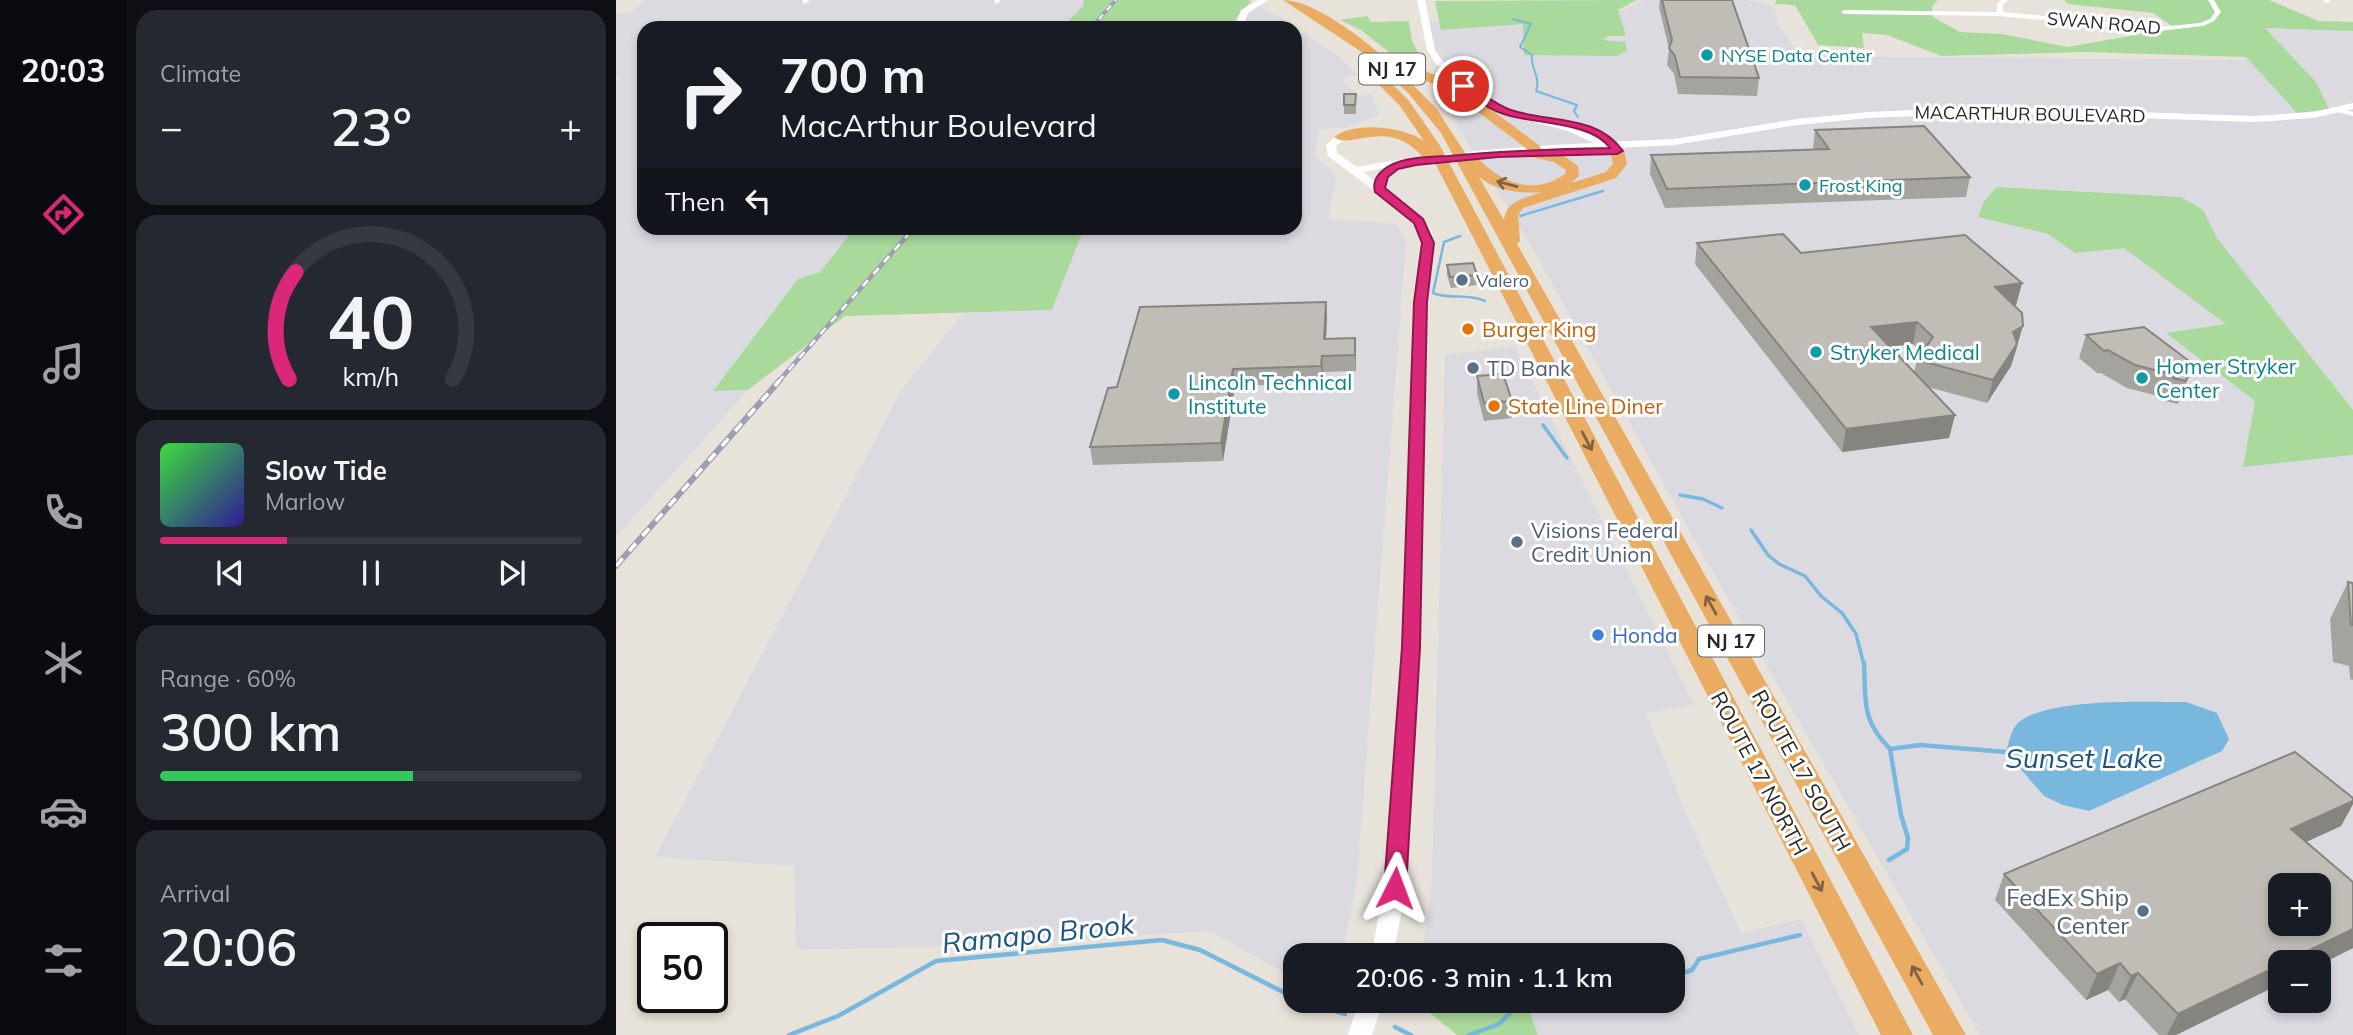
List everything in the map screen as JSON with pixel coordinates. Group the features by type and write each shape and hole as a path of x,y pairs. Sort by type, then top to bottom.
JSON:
{"highway":[{"name":"NJ 17","path":"1266,0 1302,21"},
{"name":"NJ 17","path":"1288,0 1373,53 1417,94 1454,143 1513,247"},
{"path":"1302,0 1312,13"},
{"name":"NJ 17","path":"1302,21 1339,43 1392,90 1419,123 1460,195"},
{"path":"1373,53 1454,88 1536,151 1567,162 1573,169 1572,176 1563,183 1542,188 1501,184 1488,177 1454,143"},
{"path":"1342,137 1390,115 1395,104 1386,93 1392,90"},
{"path":"1342,137 1375,131 1412,139 1427,151 1436,168 1460,195"},
{"path":"1513,247 1511,218 1515,208 1529,200 1611,175 1620,164 1612,147"},
{"name":"ROUTE 17 NORTH","path":"1460,195 1896,1035"},
{"name":"ROUTE 17 SOUTH","path":"1513,247 1950,1035"}],"main road":[{"path":"1241,21 1244,12 1266,0"},
{"path":"1421,0 1428,44 1438,62 1485,102 1504,111 1577,130 1612,147"},
{"name":"MACARTHUR BOULEVARD","path":"1536,151 1674,142 1868,114 1989,110 2266,119 2341,110 2353,106"},
{"path":"2042,118 2093,118 2090,113"},
{"path":"2103,121 2151,120 2148,116"},
{"name":"MACARTHUR BOULEVARD","path":"1357,174 1416,162 1574,147 1694,147 1875,121 1977,117 2042,118 2264,127 2310,124 2353,116"},
{"path":"1531,118 1587,128 1608,138 1612,147"},
{"path":"1574,147 1583,139 1577,130"},
{"path":"1342,137 1331,145 1329,150 1416,218 1426,232 1428,243 1420,302 1411,647 1395,888 1384,943"},
{"path":"1334,156 1392,165"},
{"path":"1379,189 1383,176 1392,165"},
{"path":"1360,1035 1367,1013"}],"street":[{"path":"2000,13 2000,5 2005,0"},
{"name":"SWAN ROAD","path":"1844,12 2000,13 2172,29 2201,25 2212,20 2218,12 2211,0"},
{"path":"2341,110 2353,116"}],"shaded area":[{"path":"646,0 1084,0 1084,5 1068,21 637,21 637,235 849,235 820,272 798,279 713,391 748,390 616,537 616,82 621,76 616,76 616,14 629,13"},
{"path":"1643,0 1747,0 1773,6 1780,27 1800,56 2245,60 2255,26 2353,28 2353,1035 1980,1035 1703,555 1530,244 1433,86 1438,62 1425,23 1621,11"},
{"path":"1251,1 1286,21 1234,21"},
{"path":"1302,32 1338,56 1357,75 1342,79 1357,95 1371,94 1379,115 1345,128 1320,129 1314,155 1336,176 1328,220 1396,223 1406,241 1357,881 1344,943 1283,943 1283,972 1210,931 957,946 796,950 794,866 655,857 901,391 963,313 1052,310 1081,235 1302,235"},
{"path":"1515,346 1694,705 1646,713 1684,809 1741,933 1801,919 1859,1035 1538,1035 1530,1013 1685,1013 1685,943 1424,943 1432,882 1445,355"}],"green space":[{"path":"1084,0 1251,1 1234,21 1068,21 1083,6"},
{"path":"1637,0 1618,10 1626,36 1608,36 1603,40 1625,42 1627,50 1617,56 1524,55 1523,24 1441,30 1435,1"},
{"path":"1777,0 1938,0 1932,6 1933,17 1960,32 2002,34 2068,47 2175,28 2153,13 2068,4 2064,0 2269,0 2319,21 2353,22 2353,31 2265,28 2316,82 2329,109 2297,113 2246,57 2087,52 1941,56 1887,35 1862,33 1864,48 1818,45 1795,5 1774,4"},
{"path":"1367,16 1371,22 1409,21 1412,41 1420,56 1390,53 1361,30 1340,20"},
{"path":"1997,187 2181,197 2203,210 2217,238 2353,410 2353,455 2243,467 2255,401 2166,333 2226,324 2124,248 2075,253 2048,234 1978,217 1984,201"},
{"path":"849,235 1081,235 1052,310 845,316 748,390 713,391 798,279 820,272"},
{"path":"1430,1013 1530,1013 1538,1035 1457,1035"}],"water":[{"name":"Sunset Lake","path":"2186,702 2217,713 2229,739 2222,751 2089,811 2063,805 2044,796 2006,752 2016,725 2039,712 2079,704"}],"building":[{"name":"NYSE Data Center","path":"1662,0 1732,0 1759,78 1680,77 1675,56 1669,48 1672,40"},
{"path":"1344,94 1356,94 1355,105 1344,105"},
{"path":"1924,126 1970,177 1667,189 1651,155 1829,149 1815,130"},
{"name":"Stryker Medical","path":"1783,234 1801,253 1965,235 2022,283 1995,287 2022,313 2023,326 2013,332 2017,344 1993,380 1917,360 1933,337 1917,322 1871,327 1955,415 1846,429 1697,243"},
{"path":"1473,263 1477,275 1450,277 1447,265"},
{"name":"Lincoln Technical Institute","path":"1326,302 1324,339 1355,338 1355,355 1322,356 1321,366 1233,369 1221,443 1090,447 1108,388 1117,387 1140,307"},
{"path":"2144,327 2193,364 2186,381 2173,378 2174,375 2135,365 2108,350 2104,351 2086,335"},
{"path":"1503,374 1512,401 1484,403 1477,376"},
{"path":"2348,582 2353,583 2353,625 2351,625"},
{"name":"FedEx Ship Center","path":"2295,752 2353,798 2353,801 2291,829 2353,882 2353,929 2310,950 2268,950 2268,971 2178,1014 2138,973 2131,976 2120,963 2097,974 2004,874"}],"waterway":[{"name":"Ramapo Brook","path":"1513,19 1531,24 1520,47 1532,55 1536,91 1577,105 1574,111 1578,117"},
{"name":"Ramapo Brook","path":"1520,216 1603,191"},
{"name":"Ramapo Brook","path":"1460,236 1444,242 1433,293 1485,301"},
{"name":"Ramapo Brook","path":"1543,425 1567,458"},
{"name":"Ramapo Brook","path":"1680,495 1703,499 1722,508"},
{"name":"Ramapo Brook","path":"1751,530 1768,555 1779,564 1805,576 1821,596 1842,613 1856,634 1864,665"},
{"name":"Ramapo Brook","path":"1864,663 1867,710 1874,729 1890,749"},
{"name":"Ramapo Brook","path":"1890,749 1920,745 2006,752"},
{"name":"Ramapo Brook","path":"1889,860 1907,849 1908,838 1901,815 1890,749"},
{"name":"Ramapo Brook","path":"1685,972 1692,970 1699,959 1800,935"},
{"name":"Ramapo Brook","path":"789,1035 838,1016 936,961 1162,940 1200,950 1283,992"},
{"name":"Ramapo Brook","path":"1469,1035 1499,1024 1510,1013"},
{"name":"Ramapo Brook","path":"1395,1027 1411,1035"}],"railway":[{"path":"1097,21 1116,0"},
{"path":"778,382 908,235"},
{"path":"616,566 780,380"}],"place":[{"name":"NYSE Data Center","path":"1707,55"},
{"name":"Frost King","path":"1805,185"},
{"name":"Valero","path":"1462,280"},
{"name":"Burger King","path":"1468,329"},
{"name":"Stryker Medical","path":"1816,352"},
{"name":"TD Bank","path":"1473,368"},
{"name":"Homer Stryker Center","path":"2142,378"},
{"name":"Lincoln Technical Institute","path":"1174,394"},
{"name":"State Line Diner","path":"1494,406"},
{"name":"Visions Federal Credit Union","path":"1517,542"},
{"name":"Honda","path":"1598,635"},
{"name":"FedEx Ship Center","path":"2143,911"}],"route":[{"path":"1395,888 1411,647 1420,302 1428,243 1426,232 1419,221 1379,189 1380,182 1394,167 1416,162 1498,154 1617,151 1608,138 1601,134 1581,127 1509,113 1485,102 1463,86"}]}
